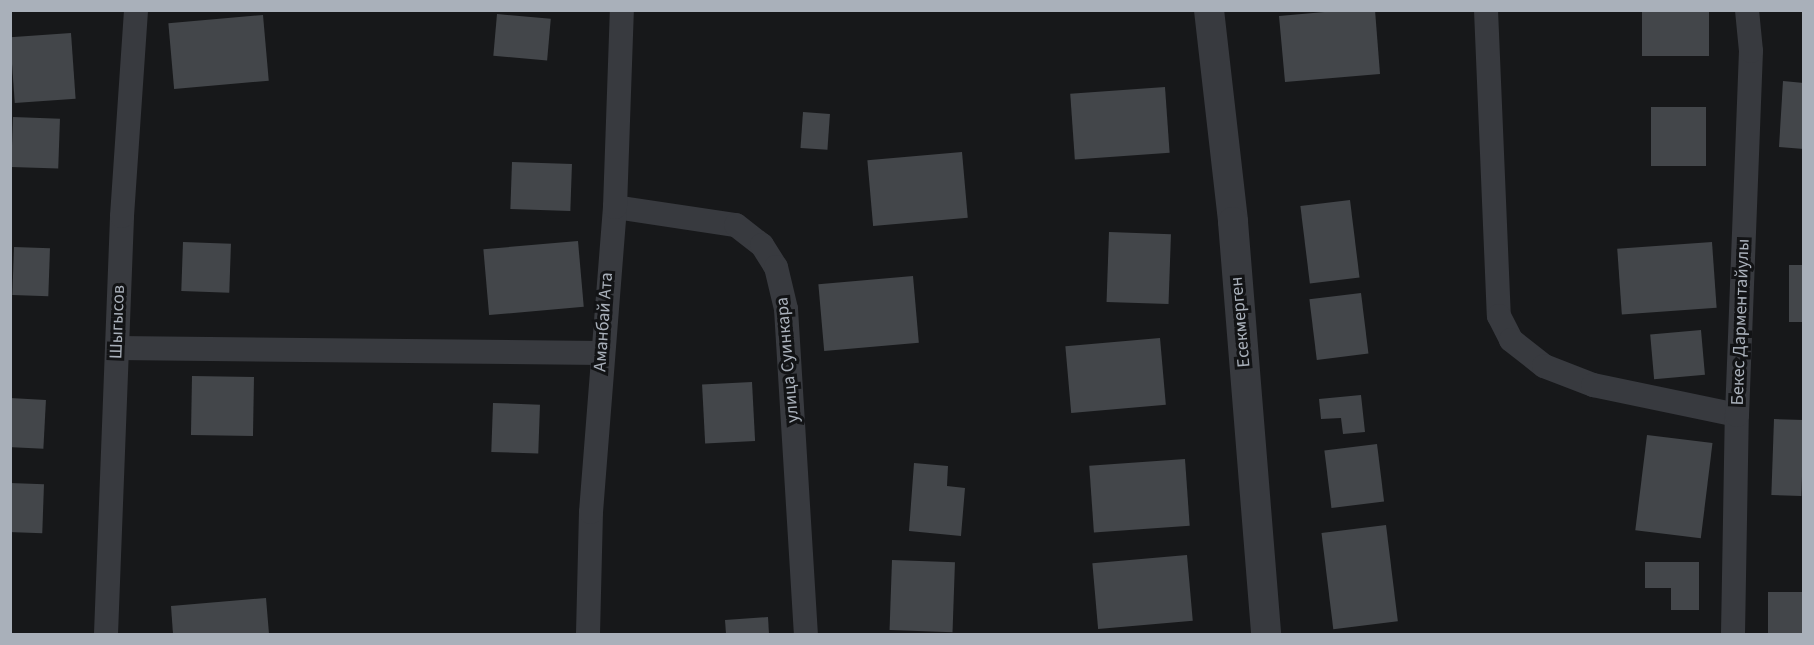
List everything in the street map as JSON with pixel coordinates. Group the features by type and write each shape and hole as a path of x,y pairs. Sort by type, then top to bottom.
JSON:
{"street":[{"name":"Шыгысов","path":"106,634 122,216 136,10"},
{"name":"Аманбай Ата","path":"588,634 591,512 615,207 622,10"},
{"name":"Eсекмерген","path":"1209,10 1233,222 1266,634"},
{"path":"1486,10 1498,316 1510,340 1544,366 1593,385 1737,415"},
{"name":"Бекес Дарментайулы","path":"1733,634 1737,415 1751,51 1747,10"},
{"name":"улица Суинкара","path":"615,207 736,225 762,245 776,267 786,309 806,634"},
{"path":"117,348 602,352"}],"building":[{"path":"1375,10 1380,74 1285,82 1279,16"},
{"path":"1642,10 1709,10 1709,56 1642,56"},
{"path":"497,14 551,19 547,61 493,56"},
{"path":"263,15 269,81 174,89 168,23"},
{"path":"71,33 76,99 15,103 10,37"},
{"path":"1783,81 1804,83 1804,149 1779,147"},
{"path":"1165,87 1170,153 1075,159 1070,94"},
{"path":"1651,107 1706,107 1706,166 1651,166"},
{"path":"803,112 830,114 827,150 800,148"},
{"path":"13,117 60,119 58,169 11,167"},
{"path":"962,152 968,218 873,226 867,160"},
{"path":"512,162 572,164 570,211 510,209"},
{"path":"1350,200 1360,277 1310,284 1300,206"},
{"path":"1109,232 1171,234 1169,304 1107,302"},
{"path":"578,241 584,307 489,315 483,249"},
{"path":"183,242 231,244 229,293 181,291"},
{"path":"1712,242 1717,308 1622,314 1617,249"},
{"path":"14,247 50,248 48,296 12,295"},
{"path":"1789,265 1804,265 1804,322 1789,322"},
{"path":"913,276 919,343 824,351 818,284"},
{"path":"1361,293 1368,354 1317,360 1309,299"},
{"path":"1701,330 1705,375 1654,379 1650,334"},
{"path":"1160,338 1166,405 1071,413 1065,346"},
{"path":"192,376 254,377 253,436 191,435"},
{"path":"752,382 755,441 705,444 702,385"},
{"path":"1361,395 1365,432 1343,434 1341,418 1321,419 1319,399"},
{"path":"10,398 46,400 43,449 10,447"},
{"path":"493,403 540,405 538,454 491,452"},
{"path":"1774,419 1804,420 1801,496 1771,495"},
{"path":"1647,435 1713,443 1701,538 1635,530"},
{"path":"1377,444 1384,502 1331,508 1324,450"},
{"path":"1185,459 1190,526 1094,533 1089,466"},
{"path":"914,463 948,466 947,486 965,488 961,536 909,531"},
{"path":"10,483 44,484 42,533 10,532"},
{"path":"1386,525 1398,621 1333,629 1321,533"},
{"path":"1187,555 1193,621 1098,629 1092,563"},
{"path":"892,560 955,562 953,632 890,630"},
{"path":"1645,562 1699,562 1699,610 1671,610 1671,588 1645,588"},
{"path":"1768,592 1804,592 1804,634 1768,634"},
{"path":"266,598 269,634 173,634 171,606"},
{"path":"768,617 769,634 726,634 725,620"}]}
